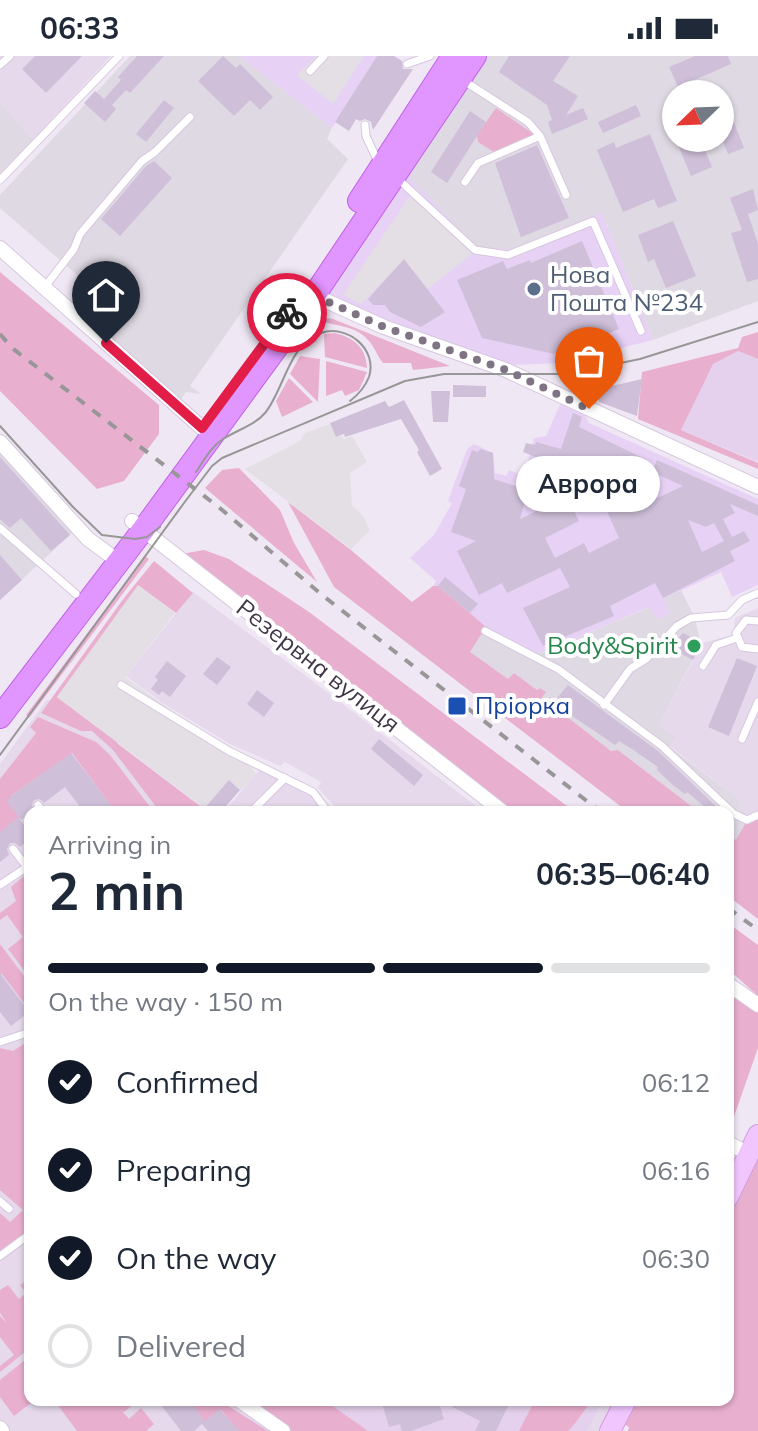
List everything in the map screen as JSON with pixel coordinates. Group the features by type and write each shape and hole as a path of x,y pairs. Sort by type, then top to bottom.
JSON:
{"main road":[{"path":"140,525 202,428 308,293 387,171 453,56"},
{"path":"0,693 76,594 140,525 371,209 387,171 461,79 475,56"},
{"path":"0,717 113,557"},
{"path":"734,1185 754,1144"},
{"path":"610,1431 623,1406"}],"street":[{"path":"0,248 202,428"},
{"path":"308,293 384,327 506,370 758,487"},
{"path":"0,442 88,539 113,557"},
{"name":"Резервна вулиця","path":"140,525 495,806"},
{"path":"734,988 758,1005"},
{"path":"734,1143 754,1144"},
{"path":"248,1406 283,1431"}],"lane":[{"path":"0,65 10,56"},
{"path":"0,180 119,56"},
{"path":"310,71 324,56"},
{"path":"407,64 430,56"},
{"path":"461,79 528,122 540,136 566,195"},
{"path":"44,288 74,249 80,234 142,161 190,117"},
{"path":"365,125 366,136 387,171 475,250 508,255 593,221 641,331"},
{"path":"465,182 478,163 540,136"},
{"path":"0,528 76,594"},
{"path":"604,705 630,669 646,659 677,626 691,618 728,615 742,600 758,593"},
{"path":"757,620 741,623 737,638 742,647 758,649"},
{"path":"485,631 558,669 662,746 726,806"},
{"path":"703,666 716,645 737,638"},
{"path":"121,685 229,751 313,792 324,806"},
{"path":"742,739 758,702"},
{"path":"257,806 285,778"},
{"path":"734,814 747,820 758,815"},
{"path":"13,849 24,861"},
{"path":"0,885 24,869"},
{"path":"0,1042 24,1034"},
{"path":"0,1201 9,1209"},
{"path":"0,1256 24,1238"}],"shaded area":[{"path":"0,56 111,56 33,139 0,102"},
{"path":"130,56 239,56 332,128 327,139 348,159 190,386 201,394 186,392 181,399 73,305 91,287 0,208 0,195"},
{"path":"239,56 377,56 332,128"},
{"path":"316,56 364,56 333,104 297,75"},
{"path":"476,56 758,56 758,301 653,340 602,212 512,249 476,247 404,171"},
{"path":"0,102 33,139 0,173"},
{"path":"496,108 533,136 497,154 478,142 477,135"},
{"path":"404,171 512,249 602,212 653,340 562,363 513,365 376,317 323,293"},
{"path":"416,187 436,219 472,254 427,289 404,260 361,304 343,295"},
{"path":"0,272 159,405 159,434 124,481 97,489 0,391"},
{"path":"320,317 333,319 450,366 413,370 411,363 383,363 363,335 351,328 318,320"},
{"path":"758,332 758,359 738,351 713,364 681,430 758,463 758,469 638,419 642,372 738,348 742,337"},
{"path":"335,333 358,344 367,368 325,357 324,334"},
{"path":"738,351 758,359 758,462 681,430 712,364"},
{"path":"300,356 320,359 318,402 290,374"},
{"path":"326,361 367,372 359,390 345,396 342,390 326,396"},
{"path":"289,378 313,402 282,417 276,401"},
{"path":"562,400 583,412 589,423 758,499 758,585 732,597 721,572 665,598 670,613 657,620 649,607 543,652 531,654 486,627 433,586 436,581 410,558 434,535 452,503 448,501 467,449 474,444 493,453 495,473 506,476 509,470 524,476 534,438 546,436"},
{"path":"330,424 336,437 344,439 352,436 367,462 350,473 352,505 363,516 370,530 351,549 245,469 300,441 305,433"},
{"path":"0,450 73,532 0,600"},
{"path":"239,468 280,510 294,543 317,582 205,488 222,470"},
{"path":"288,502 412,602 433,586 438,586 486,627 470,652 508,679 514,673 537,690 540,688 546,692 540,700 611,751 618,750 691,806 620,806 334,587"},
{"path":"204,550 229,559 309,612 567,806 505,806 181,554"},
{"path":"145,556 149,559 29,718 26,715"},
{"path":"154,561 193,593 176,613 139,586 57,697 97,727 107,725 118,744 200,806 155,806 113,750 92,731 81,731 41,713"},
{"path":"138,585 175,613 125,677 256,774 241,790 229,780 206,806 201,806 57,697"},
{"path":"681,590 694,616 701,643 659,726 676,737 670,747 741,801 739,809 747,815 747,820 736,841 734,806 691,806 618,750 611,751 539,699 545,692 540,688 537,690 514,673 509,680 469,652 486,627 531,654 543,652 650,607 657,620 670,613 664,598"},
{"path":"193,592 476,806 334,806 318,788 321,782 285,762 280,766 230,744 164,704 126,676"},
{"path":"758,608 758,829 745,824 747,820 739,810 741,801 670,746 659,726 702,643 733,635 735,618"},
{"path":"57,697 199,806 24,806 24,1406 611,1406 600,1431 8,1431 0,1420 0,764 46,701"},
{"path":"38,717 96,742 110,755 149,806 111,806 72,753 11,796 20,817 0,833 0,779 36,733 30,727"},
{"path":"264,764 313,789 327,806 229,806"},
{"path":"758,817 758,919 734,901 734,839 745,824"},
{"path":"24,876 24,970 8,949 23,937 7,915 0,920 0,913 16,901 11,887"},
{"path":"734,927 758,945 758,996 734,974"},
{"path":"0,944 24,976 24,1003 2,974"},
{"path":"734,993 758,1011 758,1048 734,1116"},
{"path":"24,1044 24,1233 0,1251 0,1213 10,1222 23,1210 0,1190 0,1048 13,1051"},
{"path":"758,1158 758,1431 628,1431 629,1427 622,1423 631,1406 734,1406 734,1206"},
{"path":"8,1285 19,1299 24,1295 24,1353 0,1372 0,1366 14,1355 0,1337 0,1316 7,1323 0,1313 0,1290"},
{"path":"24,1361 24,1406 27,1406 14,1416 0,1397 0,1380"},
{"path":"58,1406 131,1406 124,1412 121,1410 129,1419 141,1408 154,1424 146,1431 77,1431"},
{"path":"193,1406 228,1406 268,1431 238,1431 221,1410 205,1422"},
{"path":"250,1406 333,1406 368,1431 292,1431"},
{"path":"258,1406 600,1406 587,1431 298,1431"},
{"path":"532,1406 588,1406 568,1431 519,1431"}],"building":[{"path":"35,56 82,56 46,93 22,69"},
{"path":"137,56 164,56 130,93 126,90 112,105 116,109 105,122 84,103 95,91 104,99"},
{"path":"223,56 236,68 240,64 273,97 260,110 250,100 234,116 198,81"},
{"path":"377,56 394,56 402,61 403,69 413,69 373,130 371,122 356,119 349,131 335,122"},
{"path":"509,56 570,56 553,81 578,96 566,115 583,108 588,119 552,134 547,105 499,72"},
{"path":"695,56 728,56 731,64 694,80 675,80 669,67"},
{"path":"164,100 174,108 146,142 136,134"},
{"path":"636,105 641,116 603,133 598,122"},
{"path":"470,111 486,122 447,183 431,172"},
{"path":"734,123 744,148 734,152"},
{"path":"650,134 677,201 658,208 654,199 623,212 597,150 614,142 616,148"},
{"path":"537,145 569,218 521,237 495,163"},
{"path":"681,152 706,152 712,167 691,176"},
{"path":"154,161 172,178 120,236 101,219 146,166"},
{"path":"753,189 758,210 748,214 758,244 758,279 747,282 731,233 742,230 730,198"},
{"path":"673,221 696,276 666,288 654,259 648,262 638,235"},
{"path":"582,241 619,329 554,354 482,338 457,280 503,261 507,269 530,260 531,263"},
{"path":"404,259 445,312 421,327 390,312 385,305 373,305 368,299"},
{"path":"642,379 637,416 599,402 599,389"},
{"path":"453,385 486,386 486,397 453,397"},
{"path":"431,391 450,391 448,422 433,422"},
{"path":"404,400 442,469 430,476 401,419 345,437 344,434 336,437 330,423 385,401 389,407"},
{"path":"573,413 582,417 579,427 647,460 639,478 599,461 587,471 588,478 523,452 526,443 535,445 536,442 561,449"},
{"path":"480,449 493,453 494,479 528,490 520,519 567,496 579,521 545,538 555,558 584,543 589,553 619,538 605,507 633,495 638,507 683,486 652,472 657,460 758,505 758,516 730,504 735,513 723,519 732,537 744,531 750,541 730,551 735,561 663,598 655,583 610,606 614,616 543,646 523,608 570,587 560,568 507,593 502,583 479,595 457,551 476,541 451,532 466,489 459,486 472,450 478,452","holes":["688,520 706,527 714,523 724,541 702,552"]},
{"path":"0,457 70,535 51,551 21,518 10,528 0,519"},
{"path":"530,465 560,484 558,493 526,483"},
{"path":"0,555 22,580 0,600"},
{"path":"445,577 478,604 470,613 438,586"},
{"path":"683,633 702,643 693,660 669,647"},
{"path":"217,657 231,667 217,685 203,674"},
{"path":"737,658 757,666 729,736 708,727"},
{"path":"167,661 186,676 170,697 162,691 159,695 151,689 158,680 155,677"},
{"path":"568,685 658,751 716,806 704,806 673,785 657,770 658,767 632,749 619,741 615,745 553,703"},
{"path":"257,690 274,703 264,717 247,704"},
{"path":"379,739 423,775 414,786 371,749"},
{"path":"71,753 111,806 79,806 65,787 44,803 40,799 34,800 32,806 24,806 24,818 21,820 7,802"},
{"path":"229,780 240,790 226,806 206,806"},
{"path":"18,817 24,825 24,844 20,847 10,843 7,849 9,855 0,862 0,832"},
{"path":"0,973 24,1005 24,1016 11,1026 0,1012"},
{"path":"162,1406 194,1406 205,1421 219,1409 240,1431 208,1431 202,1424 194,1431 181,1431"},
{"path":"383,1406 440,1406 444,1419 411,1431 402,1431 400,1424 389,1427"},
{"path":"451,1406 508,1406 496,1431 475,1431 480,1421"}],"tram line":[{"path":"0,755 184,503 212,466 222,458 405,381 444,374 567,374 640,359 758,322"},
{"path":"196,472 219,442 265,413 294,357 310,338 331,331 341,332 365,348 371,367 369,377 350,401"},
{"path":"0,426 102,535 135,539 147,537 160,527"}],"railway":[{"path":"0,334 12,348 221,509 322,595 593,806"},
{"path":"734,912 758,930"}],"way so far":[{"path":"287,313 302,290 384,327 506,370 589,409"}],"place":[{"name":"Нова Пошта №234","path":"534,289"},
{"name":"Аврора","path":"589,409"},
{"name":"Body&Spirit","path":"694,646"},
{"name":"Пріорка","path":"457,706"}],"route":[{"path":"106,343 202,428 287,313"}]}
